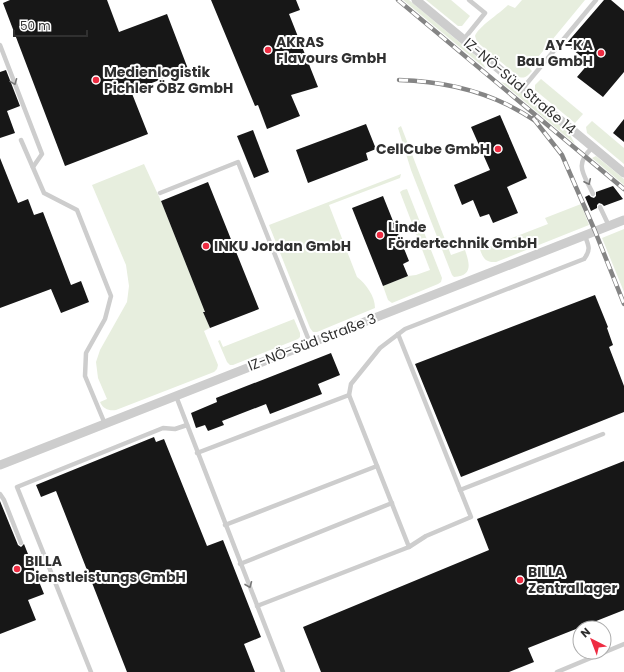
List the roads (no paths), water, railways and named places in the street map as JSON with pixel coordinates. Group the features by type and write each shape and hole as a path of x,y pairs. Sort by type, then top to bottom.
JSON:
{"street":[{"name":"IZ-NÖ-Süd Straße 14","path":"416,0 624,173"},
{"name":"IZ-NÖ-Süd Straße 3","path":"0,465 624,220"}],"lane":[{"path":"464,39 485,13 469,0"},
{"path":"523,88 596,0"},
{"path":"0,45 42,154 33,167"},
{"path":"21,140 44,193 77,210 111,296 105,318 86,353 86,376 105,424"},
{"path":"593,147 584,155 581,168 593,194"},
{"path":"160,193 238,162 310,343"},
{"path":"600,207 609,226"},
{"path":"409,547 349,395 351,384 380,348 405,329 584,259 589,253 588,245 584,236"},
{"path":"257,606 409,547 426,536 471,517 398,334"},
{"path":"176,395 197,453 283,672"},
{"path":"197,453 349,395"},
{"path":"91,672 17,487 163,428 176,429 187,425"},
{"path":"460,490 603,434"},
{"path":"225,525 377,466"},
{"path":"0,494 4,500 21,543"},
{"path":"240,564 392,503"},
{"path":"557,672 624,644"}],"railway":[{"path":"398,0 624,189"},
{"path":"399,80 455,86 482,94 508,105 537,122"},
{"path":"533,118 562,155 595,231 624,304"}],"place":[{"name":"AKRAS Flavours GmbH","path":"268,50"},
{"name":"AY-KA Bau GmbH","path":"601,53"},
{"name":"Medienlogistik Pichler ÖBZ GmbH","path":"96,80"},
{"name":"CellCube GmbH","path":"498,149"},
{"name":"Linde Fördertechnik GmbH","path":"380,235"},
{"name":"INKU Jordan GmbH","path":"206,246"},
{"name":"BILLA Dienstleistungs GmbH","path":"17,569"},
{"name":"BILLA Zentrallager","path":"520,580"}]}
